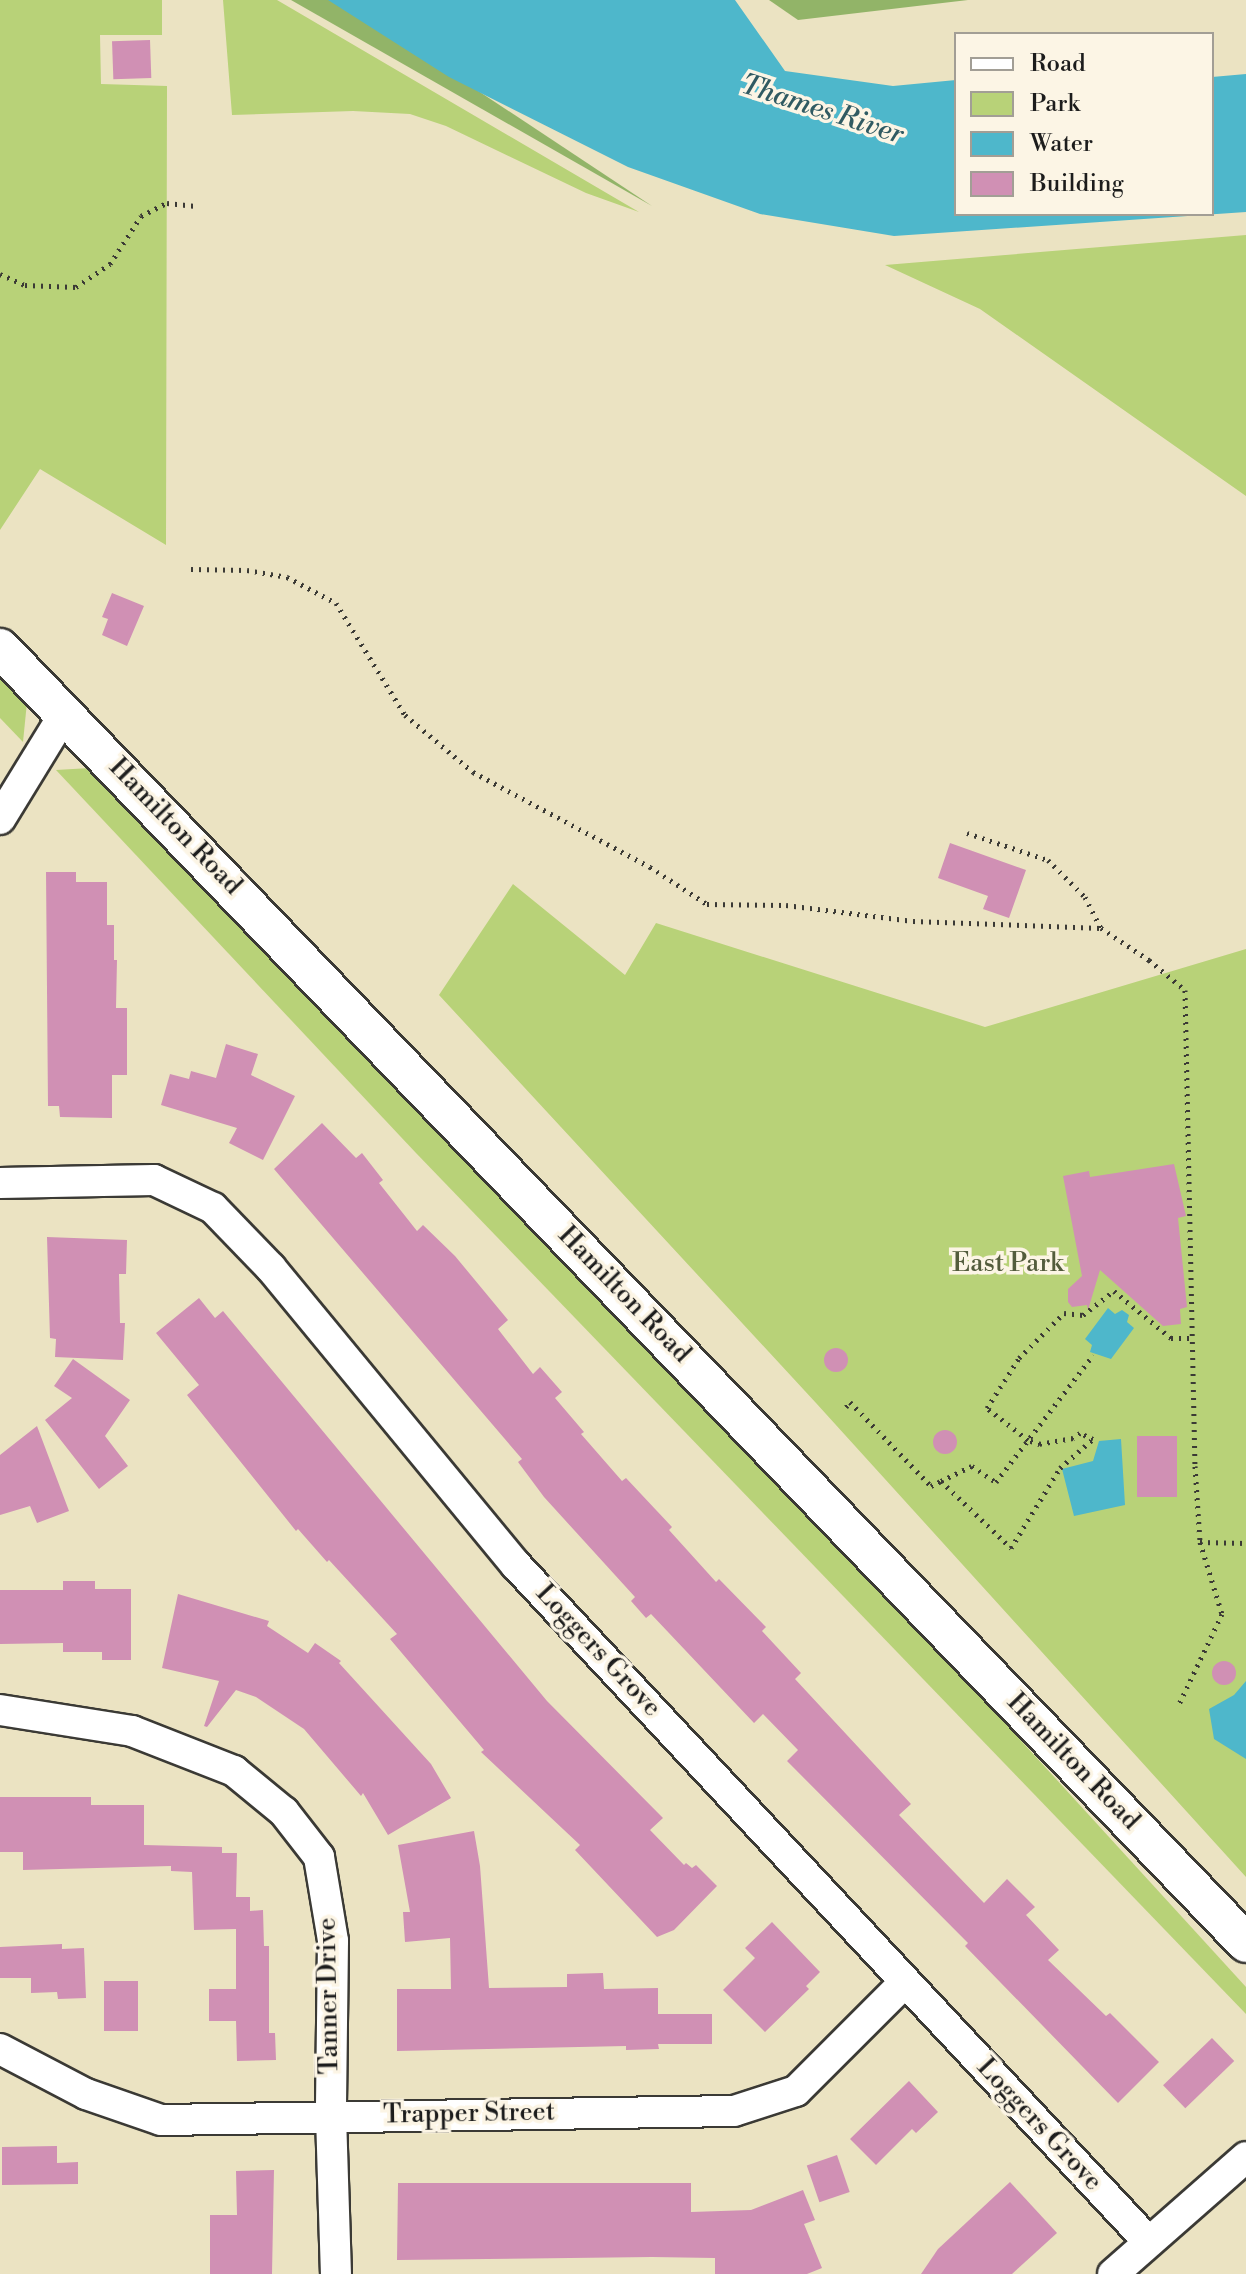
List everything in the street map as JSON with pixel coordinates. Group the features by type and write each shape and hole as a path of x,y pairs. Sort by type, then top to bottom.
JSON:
{"main road":[{"name":"Hamilton Road","path":"0,648 1246,1943"}],"street":[{"path":"0,819 65,713"},
{"name":"Loggers Grove","path":"0,1183 154,1180 213,1208 271,1268 516,1565 1148,2241"},
{"name":"Tanner Drive","path":"0,1710 132,1731 234,1771 284,1812 319,1857 333,1941 331,2116 336,2274"},
{"name":"Trapper Street","path":"0,2049 86,2094 161,2120 734,2111 796,2091 905,1982"},
{"path":"1113,2274 1246,2157"}],"path":[{"path":"0,274 25,285 76,287 110,264 141,216 167,203 196,206"},
{"path":"191,569 247,570 287,577 336,603 405,715 473,772 650,867 707,904 786,905 913,921 1101,928"},
{"path":"967,833 1048,860 1085,897 1101,928 1149,960 1185,990 1200,1542 1222,1614 1179,1704"},
{"path":"941,1481 1011,1548 1060,1468 1093,1439 1080,1433 1073,1438 1040,1444 1028,1440 987,1408 1019,1358 1064,1313 1083,1315 1114,1291 1171,1338 1193,1338"},
{"path":"846,1407 850,1402 931,1486 972,1466 996,1482 1093,1355"},
{"path":"1200,1542 1246,1543"}],"green space":[{"path":"0,0 162,0 162,35 100,35 101,84 167,86 166,545 40,469 0,530"},
{"path":"223,0 277,0 639,212 586,193 446,126 410,114 353,111 232,115"},
{"path":"291,0 341,0 652,206"},
{"path":"769,0 968,0 798,20"},
{"path":"1246,235 1246,496 980,309 885,265"},
{"path":"0,676 27,702 23,742 0,718"},
{"path":"90,768 739,1432 1246,1987 1246,2014 416,1153 56,770"},
{"name":"East Park","path":"513,884 625,975 656,923 985,1027 1246,949 1246,1877 816,1403 439,995"}],"water":[{"name":"Thames River","path":"328,0 735,0 785,71 893,86 954,80 954,216 1187,216 894,236 760,214 628,167 449,77"},
{"path":"1246,74 1246,212 1214,214 1214,77"},
{"path":"1108,1308 1115,1314 1122,1310 1129,1315 1127,1322 1134,1328 1111,1359 1090,1352 1092,1345 1085,1339"},
{"path":"1121,1439 1125,1505 1074,1516 1062,1469 1093,1461 1099,1441"},
{"path":"1246,1681 1246,1759 1214,1739 1209,1709 1234,1695"}],"building":[{"path":"150,40 151,78 113,79 112,41"},
{"path":"112,593 144,606 127,646 102,635 108,619 102,617"},
{"path":"950,843 1026,870 1009,918 983,909 988,896 938,878"},
{"path":"46,872 76,872 76,882 107,882 107,925 114,925 114,960 117,960 116,1008 127,1008 127,1075 112,1075 112,1118 60,1117 59,1106 48,1106"},
{"path":"226,1044 258,1054 251,1075 295,1096 263,1160 229,1143 237,1128 161,1105 170,1074 189,1079 191,1071 216,1078"},
{"path":"322,1123 356,1158 362,1153 383,1180 379,1183 417,1231 423,1225 455,1256 508,1320 498,1329 533,1374 540,1367 562,1392 555,1398 584,1432 581,1434 622,1481 626,1478 672,1527 669,1530 716,1582 719,1579 766,1627 762,1631 801,1673 795,1679 911,1804 899,1815 984,1903 1007,1879 1035,1907 1026,1915 1059,1950 1048,1960 1106,2016 1110,2013 1159,2062 1118,2103 965,1946 968,1943 787,1761 798,1750 763,1714 754,1723 651,1614 646,1618 631,1601 635,1597 544,1497 518,1462 522,1459 274,1169"},
{"path":"1174,1164 1186,1216 1178,1218 1187,1307 1180,1309 1181,1324 1163,1326 1100,1270 1088,1310 1087,1305 1072,1307 1068,1302 1068,1289 1082,1276 1063,1176 1089,1171 1090,1177"},
{"path":"47,1237 127,1240 126,1274 119,1274 120,1323 125,1323 123,1360 55,1357 56,1339 50,1338"},
{"path":"199,1298 215,1318 223,1311 547,1701 663,1818 650,1830 684,1865 686,1863 692,1868 696,1865 717,1886 674,1930 657,1937 575,1850 580,1845 481,1752 484,1750 390,1639 397,1634 329,1560 327,1562 298,1529 296,1531 187,1395 199,1385 156,1333"},
{"path":"836,1348 847,1355 848,1360 841,1371 836,1372 825,1365 824,1360 831,1349"},
{"path":"73,1359 130,1400 105,1436 128,1466 99,1489 45,1420 72,1398 54,1386"},
{"path":"37,1426 69,1511 37,1523 30,1506 0,1515 0,1455"},
{"path":"945,1430 956,1437 957,1442 950,1453 945,1454 934,1447 933,1442 940,1431"},
{"path":"1137,1436 1177,1436 1177,1497 1137,1497"},
{"path":"63,1581 95,1581 95,1589 131,1589 131,1660 102,1660 102,1652 63,1652 63,1643 0,1644 0,1590 63,1590"},
{"path":"178,1594 269,1621 267,1626 308,1653 315,1643 341,1661 339,1663 431,1764 451,1798 388,1835 363,1793 361,1796 304,1729 256,1697 236,1690 207,1727 204,1726 219,1681 162,1668"},
{"path":"1224,1661 1235,1668 1236,1673 1229,1684 1224,1685 1213,1678 1212,1673 1219,1662"},
{"path":"0,1797 91,1797 91,1805 144,1805 144,1845 222,1847 222,1853 237,1853 236,1897 250,1897 250,1911 263,1910 264,1946 269,1946 269,2033 275,2033 276,2060 237,2061 236,2021 209,2021 209,1989 236,1989 236,1929 194,1930 192,1872 171,1871 171,1866 23,1870 23,1852 0,1852"},
{"path":"474,1831 480,1866 489,1988 567,1987 567,1974 603,1973 604,1989 658,1988 658,2014 712,2014 712,2044 658,2044 659,2049 626,2050 626,2046 397,2051 397,1989 451,1989 450,1938 405,1942 403,1912 410,1912 398,1845"},
{"path":"772,1922 820,1972 806,1986 809,1989 765,2032 723,1990 755,1958 745,1948"},
{"path":"62,1944 62,1949 84,1948 86,1998 58,1999 57,1992 31,1993 31,1978 0,1978 0,1947"},
{"path":"104,1981 138,1981 138,2031 104,2031"},
{"path":"1212,2038 1234,2061 1185,2108 1163,2085"},
{"path":"909,2081 938,2112 916,2133 912,2129 876,2165 850,2139"},
{"path":"57,2146 57,2163 78,2162 78,2184 2,2185 2,2147"},
{"path":"837,2155 850,2192 819,2202 807,2165"},
{"path":"274,2170 272,2274 210,2274 210,2215 237,2215 236,2171"},
{"path":"1010,2182 1057,2233 1012,2274 921,2274 938,2249"},
{"path":"398,2183 691,2183 691,2212 751,2210 803,2190 815,2220 804,2224 822,2268 807,2274 715,2274 715,2258 397,2260"}]}
